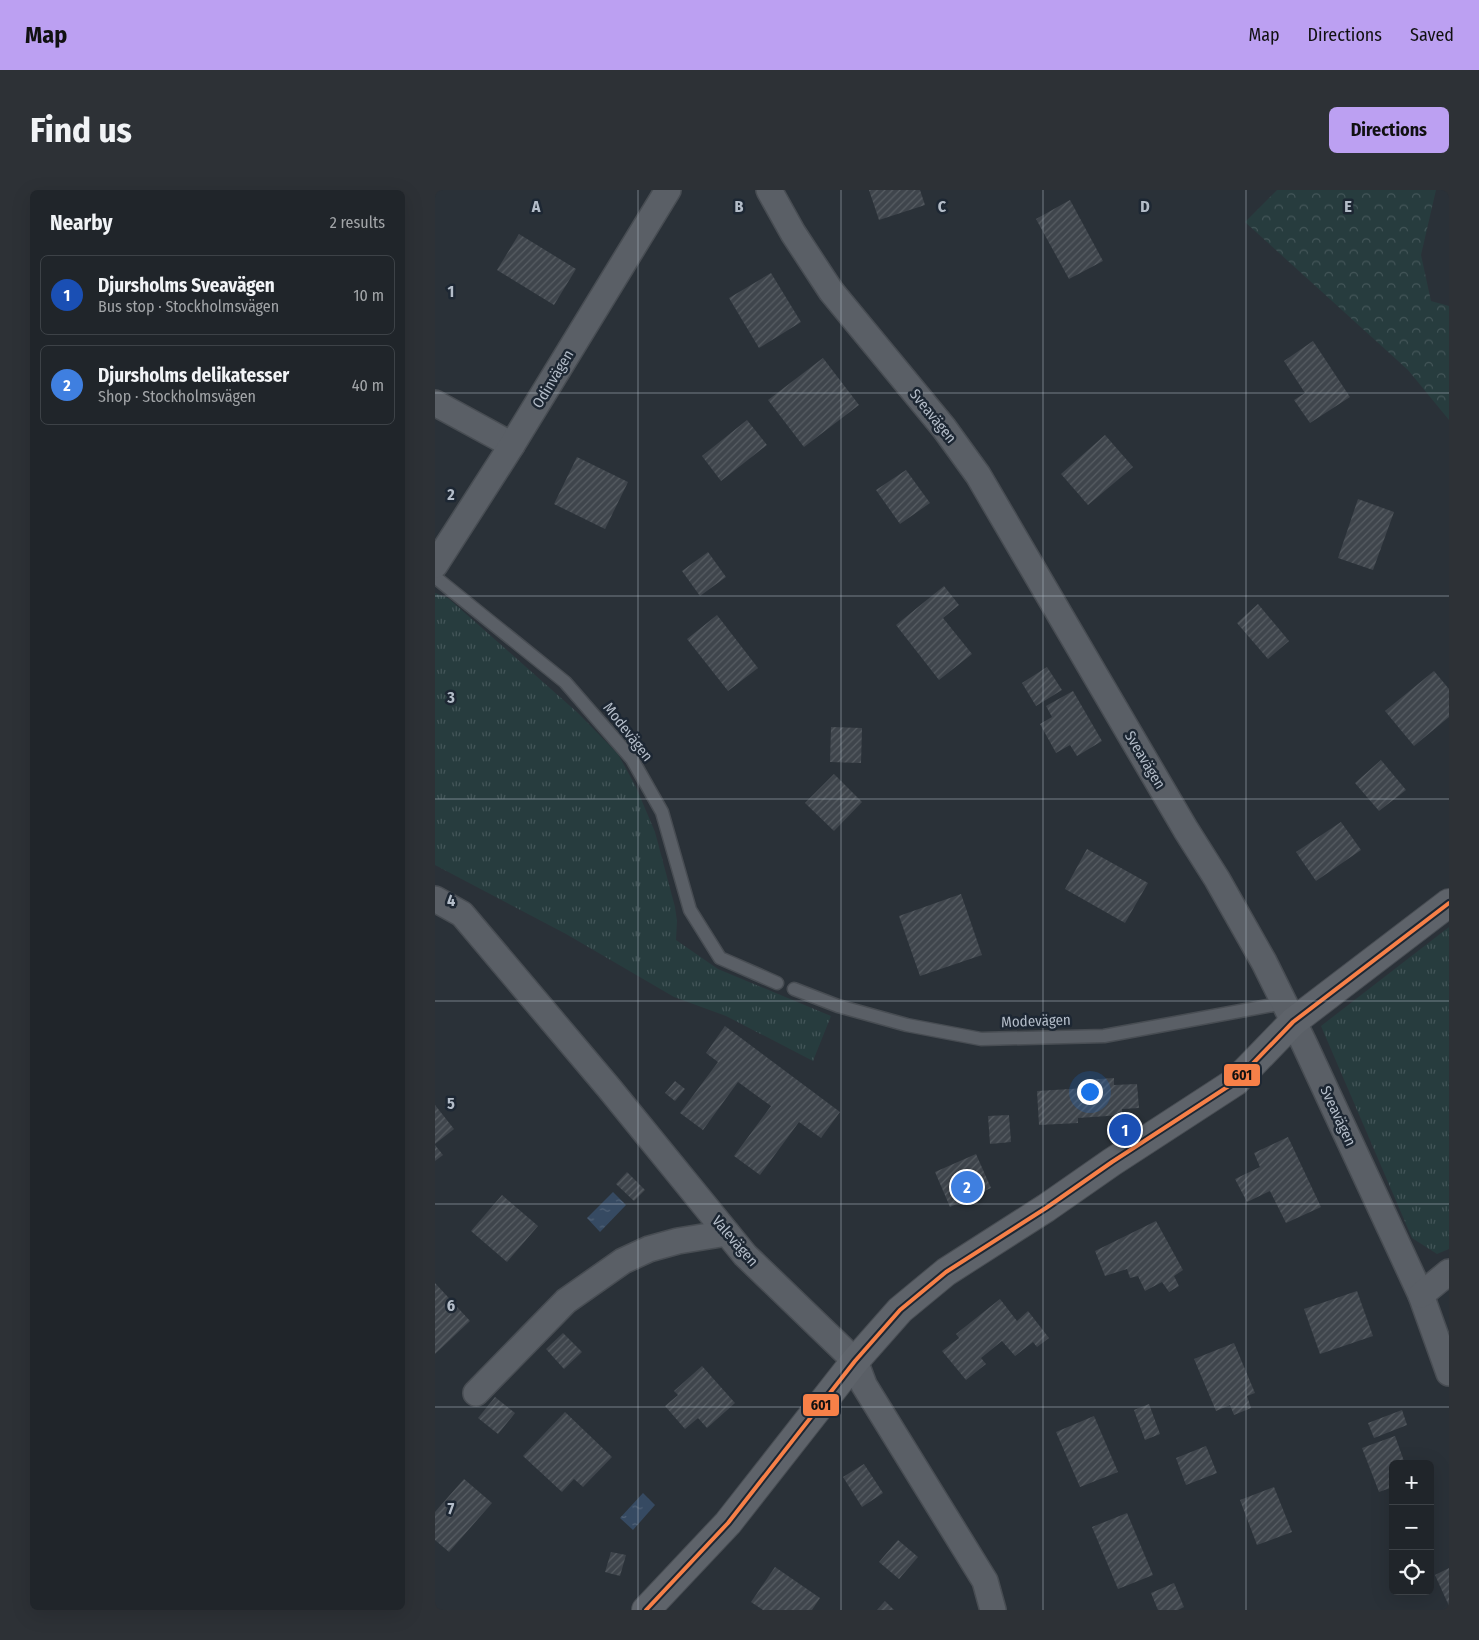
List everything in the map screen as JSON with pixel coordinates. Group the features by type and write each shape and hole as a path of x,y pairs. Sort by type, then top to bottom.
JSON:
{"street":[{"name":"Odinvägen","path":"435,566 512,445 668,190"},
{"name":"Sveavägen","path":"769,190 793,233 831,291 944,428 978,475 1217,880 1263,962 1303,1040 1421,1295 1449,1373"},
{"path":"435,404 512,445"},
{"name":"Valevägen","path":"435,899 462,914 609,1088 745,1255 855,1361 864,1385 985,1581 993,1610"},
{"path":"646,1610 728,1523 855,1361 900,1310 946,1272 1235,1082 1288,1013 1449,903"},
{"path":"476,1393 566,1301 623,1261 678,1241 727,1233"},
{"path":"1421,1295 1449,1272"}],"lane":[{"name":"Modevägen","path":"435,577 565,682 632,759 662,812 690,910 720,958 777,983"},
{"name":"Modevägen","path":"794,989 838,1006 907,1025 981,1039 1104,1036 1288,1013"}],"green space":[{"path":"1277,190 1436,190 1421,255 1431,301 1449,306 1449,420 1408,370 1245,222"},
{"path":"435,593 448,598 578,713 618,754 636,787 655,832 675,907 677,921 676,940 718,969 831,1016 813,1061 726,1016 674,997 566,934 435,865"},
{"path":"1449,927 1449,1249 1437,1254 1412,1238 1321,1026"}],"water":[{"path":"613,1192 626,1205 600,1232 587,1218"},
{"path":"643,1493 655,1505 633,1530 620,1518"}],"building":[{"path":"869,190 920,190 925,205 879,220"},
{"path":"1070,200 1103,261 1069,279 1036,219"},
{"path":"519,234 576,269 554,305 497,270"},
{"path":"771,273 801,322 759,348 729,298"},
{"path":"1313,341 1350,397 1310,423 1294,400 1305,393 1284,361"},
{"path":"823,358 859,405 804,447 768,400"},
{"path":"747,420 767,445 721,481 702,456"},
{"path":"1105,435 1133,467 1088,505 1061,474"},
{"path":"577,457 628,482 605,529 554,504"},
{"path":"906,470 930,503 900,524 876,490"},
{"path":"1358,499 1394,512 1373,570 1338,558"},
{"path":"708,552 726,577 700,596 682,571"},
{"path":"944,586 959,605 943,618 972,654 939,680 896,625"},
{"path":"1258,604 1289,641 1268,659 1237,623"},
{"path":"717,615 758,668 728,691 687,639"},
{"path":"1047,667 1062,690 1036,706 1022,683"},
{"path":"1434,671 1449,689 1449,717 1414,746 1385,711"},
{"path":"1073,691 1102,741 1077,756 1070,745 1056,753 1040,724 1052,717 1046,706"},
{"path":"831,727 862,728 861,763 830,762"},
{"path":"1381,760 1406,790 1379,811 1355,783"},
{"path":"834,774 862,802 834,831 805,803"},
{"path":"1341,822 1361,850 1316,881 1296,852"},
{"path":"1087,849 1148,883 1125,923 1065,889"},
{"path":"961,894 982,955 920,976 899,916"},
{"path":"725,1026 840,1112 821,1138 799,1122 760,1175 734,1156 771,1106 738,1082 703,1130 680,1113 718,1062 706,1053"},
{"path":"1114,1078 1114,1085 1137,1084 1139,1108 1122,1109 1122,1115 1078,1118 1078,1123 1039,1125 1037,1091 1087,1088 1086,1080"},
{"path":"675,1081 685,1089 675,1101 665,1093"},
{"path":"435,1105 454,1129 435,1144"},
{"path":"1009,1115 1011,1142 990,1144 988,1116"},
{"path":"1288,1137 1321,1207 1286,1223 1270,1191 1247,1202 1235,1179 1260,1167 1254,1153"},
{"path":"435,1145 443,1155 435,1161"},
{"path":"976,1154 991,1188 950,1207 935,1172"},
{"path":"627,1172 645,1190 634,1201 616,1184"},
{"path":"502,1195 538,1226 507,1262 471,1231"},
{"path":"1156,1221 1183,1270 1174,1276 1179,1286 1169,1292 1162,1282 1145,1291 1138,1276 1130,1278 1127,1269 1105,1276 1095,1251"},
{"path":"435,1283 470,1321 435,1354"},
{"path":"1357,1291 1373,1336 1320,1354 1304,1309"},
{"path":"1000,1299 1017,1321 1028,1311 1049,1338 1037,1347 1033,1342 1015,1356 1002,1341 981,1358 986,1364 966,1380 942,1351 959,1338 956,1334"},
{"path":"563,1333 582,1352 564,1369 546,1349"},
{"path":"1234,1343 1255,1393 1247,1396 1251,1408 1234,1415 1230,1405 1216,1411 1194,1359"},
{"path":"702,1366 735,1403 707,1428 698,1418 685,1429 665,1406 678,1395 674,1391"},
{"path":"495,1397 515,1413 498,1434 478,1418"},
{"path":"1149,1404 1160,1434 1145,1440 1134,1410"},
{"path":"1402,1410 1407,1425 1374,1438 1368,1423"},
{"path":"565,1412 612,1457 583,1487 574,1479 562,1492 523,1456"},
{"path":"1094,1416 1118,1472 1080,1487 1056,1432"},
{"path":"1395,1436 1404,1460 1389,1460 1389,1488 1379,1492 1362,1448"},
{"path":"1206,1446 1217,1473 1186,1485 1176,1458"},
{"path":"864,1464 883,1493 862,1507 843,1477"},
{"path":"464,1479 492,1503 449,1552 435,1540 435,1512"},
{"path":"1274,1487 1292,1532 1257,1545 1240,1500"},
{"path":"1127,1513 1153,1575 1118,1589 1092,1527"},
{"path":"898,1540 918,1557 899,1579 879,1562"},
{"path":"611,1552 626,1555 620,1576 605,1572"},
{"path":"775,1567 820,1598 812,1610 763,1610 751,1602"},
{"path":"1449,1568 1449,1606 1435,1575"},
{"path":"1174,1583 1184,1607 1178,1610 1158,1610 1151,1593"},
{"path":"885,1601 894,1610 877,1610"}],"transit line":[{"name":"601","path":"646,1610 728,1523 855,1361 900,1310 946,1272 1235,1082 1293,1022 1449,903"}],"place":[{"name":"Djursholms Sveavägen","path":"1125,1130"},
{"name":"Djursholms delikatesser","path":"967,1187"}]}
